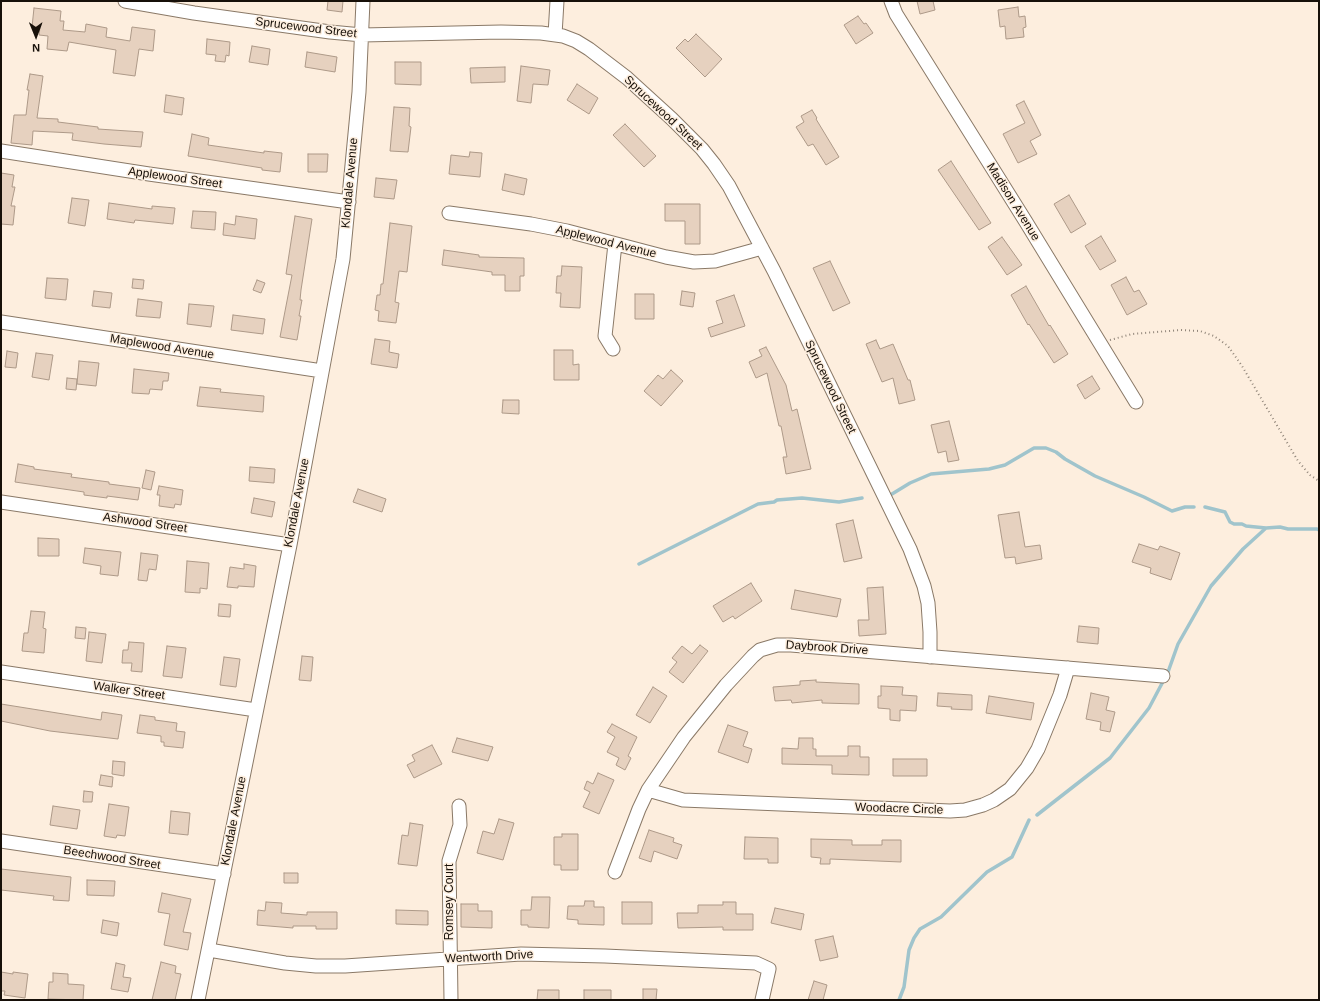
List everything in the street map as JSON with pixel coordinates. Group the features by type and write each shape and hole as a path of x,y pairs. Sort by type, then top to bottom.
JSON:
{"street":[{"name":"Sprucewood Street","path":"125,1 194,13 323,31 362,34 501,32 541,33 563,36 576,41 627,78 667,114 697,144 714,164 728,184 762,248 910,549 924,586 928,603 930,657"},
{"name":"Klondale Avenue","path":"198,1000 290,544 343,259 359,92 364,1"},
{"path":"555,36 557,1"},
{"name":"Madison Avenue","path":"891,1 896,14 1136,402"},
{"name":"Applewood Street","path":"1,151 149,174 349,202"},
{"name":"Applewood Avenue","path":"449,214 530,224 568,231 666,257 694,262 715,261 762,248"},
{"path":"613,349 605,336 615,244"},
{"name":"Maplewood Avenue","path":"1,322 322,371"},
{"name":"Ashwood Street","path":"1,502 290,544"},
{"name":"Daybrook Drive","path":"616,872 639,809 648,790 684,737 726,685 760,650 777,645 791,644 1163,676"},
{"name":"Woodacre Circle","path":"648,790 683,800 950,811 965,810 983,805 994,800 1010,789 1027,768 1038,749 1060,695 1068,668"},
{"name":"Walker Street","path":"1,672 256,710"},
{"name":"Romsey Court","path":"451,1000 449,861 460,825 459,806"},
{"name":"Beechwood Street","path":"1,841 224,874"},
{"name":"Wentworth Drive","path":"208,950 286,963 316,966 345,966 521,954 605,956 756,964 769,969 762,1000"}],"path":[{"path":"1100,342 1132,334 1181,330 1200,331 1214,336 1228,346 1242,366 1298,461 1310,475 1319,481"}],"building":[{"path":"328,1 343,1 342,12 327,10"},
{"path":"917,1 933,1 935,10 920,14"},
{"path":"1018,7 1019,17 1025,16 1026,27 1023,28 1024,37 1006,39 1005,26 1000,27 998,10"},
{"path":"34,8 61,11 60,21 64,21 63,30 85,32 86,24 107,28 106,37 130,41 132,27 155,30 153,51 139,49 135,76 113,73 116,50 69,42 67,51 47,49 48,36 39,35 40,27 32,27"},
{"path":"858,16 864,24 866,23 873,33 856,44 844,25"},
{"path":"696,34 722,59 705,77 676,48 685,39 688,42"},
{"path":"207,39 230,42 229,56 226,55 225,62 215,61 216,55 206,54"},
{"path":"252,46 270,49 268,65 249,62"},
{"path":"307,52 337,57 335,72 305,67"},
{"path":"395,62 421,62 421,85 395,84"},
{"path":"521,66 550,70 548,85 533,84 531,103 517,101"},
{"path":"505,67 505,82 471,83 470,68"},
{"path":"30,74 43,76 37,118 58,119 58,122 98,127 98,129 143,132 141,147 72,140 73,133 33,131 32,145 11,143 14,115 26,115 29,90 27,90"},
{"path":"577,84 598,98 589,114 567,100"},
{"path":"166,95 184,98 182,115 164,112"},
{"path":"1024,101 1041,135 1030,141 1037,154 1018,163 1003,134 1025,123 1016,105"},
{"path":"394,107 410,108 409,126 411,127 408,152 390,151"},
{"path":"812,110 839,157 826,165 813,144 808,146 796,127 804,122 801,116"},
{"path":"625,124 656,156 644,167 613,135"},
{"path":"192,134 209,138 208,145 264,153 264,151 282,153 280,172 188,156"},
{"path":"470,152 482,153 480,177 449,174 451,155 469,157"},
{"path":"308,154 328,154 327,172 308,172"},
{"path":"951,161 991,223 979,230 938,170"},
{"path":"1,173 14,175 12,187 15,187 11,206 15,206 13,225 1,224"},
{"path":"505,174 527,179 524,195 502,190"},
{"path":"376,178 397,180 394,199 374,197"},
{"path":"1069,195 1086,224 1071,233 1054,204"},
{"path":"72,198 89,200 85,226 68,223"},
{"path":"109,203 152,209 152,206 175,208 173,224 135,220 134,223 107,219"},
{"path":"665,204 700,204 700,244 685,244 685,221 665,221"},
{"path":"193,211 216,212 215,230 191,228"},
{"path":"236,216 257,219 255,239 223,235 224,223 235,225"},
{"path":"295,216 312,219 301,290 300,300 302,300 299,316 301,316 297,340 280,337 292,275 286,274"},
{"path":"390,223 412,226 407,272 399,271 395,302 399,303 396,323 378,321 379,311 375,310 377,295 380,295 381,284 383,284"},
{"path":"1101,236 1116,261 1100,270 1085,246"},
{"path":"1002,237 1022,265 1007,275 988,247"},
{"path":"444,250 479,255 479,257 524,258 524,276 520,276 520,291 505,291 505,275 492,275 492,272 442,265"},
{"path":"830,261 850,303 833,311 813,268"},
{"path":"562,266 582,267 580,308 560,307 561,293 556,293 557,276 561,276"},
{"path":"1126,277 1134,292 1139,290 1147,304 1127,315 1111,285"},
{"path":"47,278 68,279 66,300 45,298"},
{"path":"133,279 144,280 143,289 132,288"},
{"path":"257,280 265,283 261,293 253,290"},
{"path":"1026,286 1049,326 1050,325 1068,354 1054,363 1029,324 1028,325 1011,295"},
{"path":"94,291 112,293 110,308 92,306"},
{"path":"682,291 695,293 693,307 680,305"},
{"path":"635,294 654,294 654,319 635,319"},
{"path":"734,295 745,326 711,337 708,328 723,323 716,301"},
{"path":"138,299 162,302 160,318 136,316"},
{"path":"189,304 214,306 211,327 187,324"},
{"path":"233,315 265,319 263,334 231,330"},
{"path":"375,339 390,341 389,352 399,354 397,368 371,364"},
{"path":"876,340 880,349 893,344 908,380 910,380 915,400 899,404 893,378 882,382 866,344"},
{"path":"766,347 786,385 792,411 797,409 811,469 786,474 783,457 787,457 781,426 779,426 767,373 756,378 749,362 762,356 759,350"},
{"path":"554,350 573,350 573,365 579,364 579,380 554,380"},
{"path":"7,351 18,353 16,368 5,367"},
{"path":"36,353 53,355 49,380 32,377"},
{"path":"79,361 99,363 96,386 77,384"},
{"path":"134,369 169,373 168,381 163,381 162,390 150,389 149,394 132,393"},
{"path":"671,370 683,381 661,406 644,391 658,375 663,379"},
{"path":"1092,376 1100,389 1085,399 1077,385"},
{"path":"67,378 77,379 76,390 66,389"},
{"path":"200,387 221,389 220,392 264,396 263,412 197,406"},
{"path":"503,400 519,400 519,414 502,413"},
{"path":"949,421 959,460 948,462 946,451 938,453 931,425"},
{"path":"18,464 34,467 34,469 72,474 71,477 140,488 138,500 84,495 84,492 15,482"},
{"path":"250,467 275,469 274,483 249,481"},
{"path":"146,470 155,472 151,490 142,488"},
{"path":"159,486 183,490 181,505 175,504 174,508 159,506 160,495 157,495"},
{"path":"358,489 386,499 382,512 353,502"},
{"path":"254,498 275,502 272,517 251,513"},
{"path":"1019,512 1025,547 1040,545 1042,559 1016,564 1015,557 1005,558 998,515"},
{"path":"853,520 862,558 844,562 836,524"},
{"path":"38,538 59,539 59,556 38,556"},
{"path":"1139,544 1158,550 1160,546 1180,553 1171,580 1150,573 1151,568 1132,562"},
{"path":"85,548 121,552 118,576 100,574 101,566 83,563"},
{"path":"141,553 158,555 156,570 149,569 147,581 138,580"},
{"path":"187,561 209,563 207,589 200,588 200,593 185,592"},
{"path":"244,564 256,566 254,587 227,587 230,567 244,569"},
{"path":"751,583 762,601 735,619 733,616 723,622 713,606"},
{"path":"883,587 886,634 859,636 858,620 869,620 867,588"},
{"path":"795,590 841,599 837,617 791,609"},
{"path":"219,604 231,605 230,617 218,616"},
{"path":"31,611 45,612 43,628 46,629 44,653 22,651 24,633 28,633"},
{"path":"1079,626 1099,628 1098,644 1077,642"},
{"path":"76,627 86,628 85,639 75,638"},
{"path":"89,632 106,634 102,663 86,661"},
{"path":"129,642 144,643 142,672 131,671 132,663 122,663 123,650 128,650"},
{"path":"700,645 708,651 683,683 669,672 677,662 672,658 682,646 692,654"},
{"path":"167,646 186,648 182,678 163,676"},
{"path":"302,656 313,657 311,681 299,680"},
{"path":"224,657 240,659 236,687 220,685"},
{"path":"816,680 816,682 859,684 859,704 822,703 822,700 792,703 791,700 775,701 773,687 800,685 800,681"},
{"path":"881,686 903,687 902,695 917,696 916,711 900,710 900,721 890,720 890,709 878,708 878,696 881,696"},
{"path":"653,687 667,696 650,723 636,715"},
{"path":"938,693 972,695 972,710 951,709 952,707 937,706"},
{"path":"1091,693 1109,697 1106,710 1115,712 1110,732 1100,730 1101,722 1086,719"},
{"path":"989,696 1034,703 1031,720 986,713"},
{"path":"1,704 101,720 102,712 122,715 118,739 50,731 1,721"},
{"path":"140,715 155,717 155,720 177,723 176,731 185,732 183,748 164,746 164,742 161,742 161,736 137,733"},
{"path":"612,724 637,737 628,756 631,758 625,770 616,765 619,758 607,752 615,737 607,732"},
{"path":"728,725 748,732 743,746 752,749 748,763 718,752"},
{"path":"457,738 493,747 488,761 452,752"},
{"path":"799,738 813,738 813,749 816,749 816,756 848,756 848,746 860,746 860,757 869,757 869,775 832,774 832,765 782,764 782,748 798,749"},
{"path":"432,745 442,764 414,778 407,765 415,761 412,755"},
{"path":"893,759 927,759 927,776 893,776"},
{"path":"113,761 125,762 124,776 112,774"},
{"path":"598,773 614,780 599,814 583,807 590,792 584,789 587,781 593,784"},
{"path":"101,775 113,777 112,787 99,785"},
{"path":"84,791 93,792 92,802 83,802"},
{"path":"109,804 129,807 125,836 117,835 116,838 104,836"},
{"path":"53,806 80,810 77,829 50,825"},
{"path":"171,811 190,813 188,835 169,833"},
{"path":"499,819 514,823 503,860 477,853 483,831 494,834"},
{"path":"410,823 423,825 417,866 398,864 402,835 408,836"},
{"path":"649,830 674,838 673,842 682,845 677,859 654,851 651,862 639,858"},
{"path":"562,834 578,834 578,870 561,870 561,865 554,865 554,837 562,837"},
{"path":"745,837 778,838 778,863 768,863 768,859 744,859"},
{"path":"811,839 852,840 852,845 882,845 882,840 901,840 901,862 830,859 830,864 820,864 821,858 811,857"},
{"path":"1,869 71,877 69,901 53,900 54,896 1,890"},
{"path":"284,873 298,873 298,883 284,883"},
{"path":"87,880 115,881 114,896 87,895"},
{"path":"162,893 191,899 183,932 191,933 188,950 164,945 170,914 158,912"},
{"path":"532,897 550,897 549,928 528,927 528,925 521,925 521,910 531,910"},
{"path":"585,901 594,901 594,907 604,907 604,925 578,924 578,920 567,919 568,906 584,906"},
{"path":"266,902 282,903 281,913 307,915 307,912 337,912 337,929 316,929 316,926 293,926 293,928 257,925 258,910 265,911"},
{"path":"622,902 652,902 652,924 622,924"},
{"path":"723,902 736,902 736,914 753,914 753,930 723,930 723,927 678,928 677,913 698,913 698,905 723,905"},
{"path":"461,904 478,904 478,911 492,911 492,928 461,927"},
{"path":"775,908 804,914 801,930 771,923"},
{"path":"396,910 428,911 428,925 396,924"},
{"path":"103,920 119,923 117,936 101,933"},
{"path":"833,936 838,957 820,961 815,940"},
{"path":"161,962 176,966 175,973 181,974 175,1000 152,1000"},
{"path":"116,963 125,965 123,977 131,978 128,992 111,989"},
{"path":"1,972 28,974 25,998 4,995 5,991 1,991"},
{"path":"53,973 68,974 68,984 84,985 83,1000 48,999 49,982 53,982"},
{"path":"814,981 827,985 823,1000 808,1000"},
{"path":"643,989 657,989 656,1000 643,1000"},
{"path":"538,990 559,990 559,1000 537,1000"},
{"path":"584,990 611,990 611,1000 584,1000"}],"waterway":[{"path":"892,494 910,483 931,474 989,469 1005,465 1034,448 1046,448 1056,452 1065,459 1095,476 1172,511 1185,507 1194,507"},
{"path":"639,564 758,504 774,502 777,500 802,498 839,502 862,498"},
{"path":"1205,507 1225,512 1230,522 1234,524 1266,528 1280,527 1288,529 1319,530"},
{"path":"1037,815 1110,758 1149,708 1168,672 1178,644 1211,586 1243,549 1266,528"},
{"path":"899,1000 904,987 909,950 920,929 941,917 987,872 1012,857 1029,820"}]}
